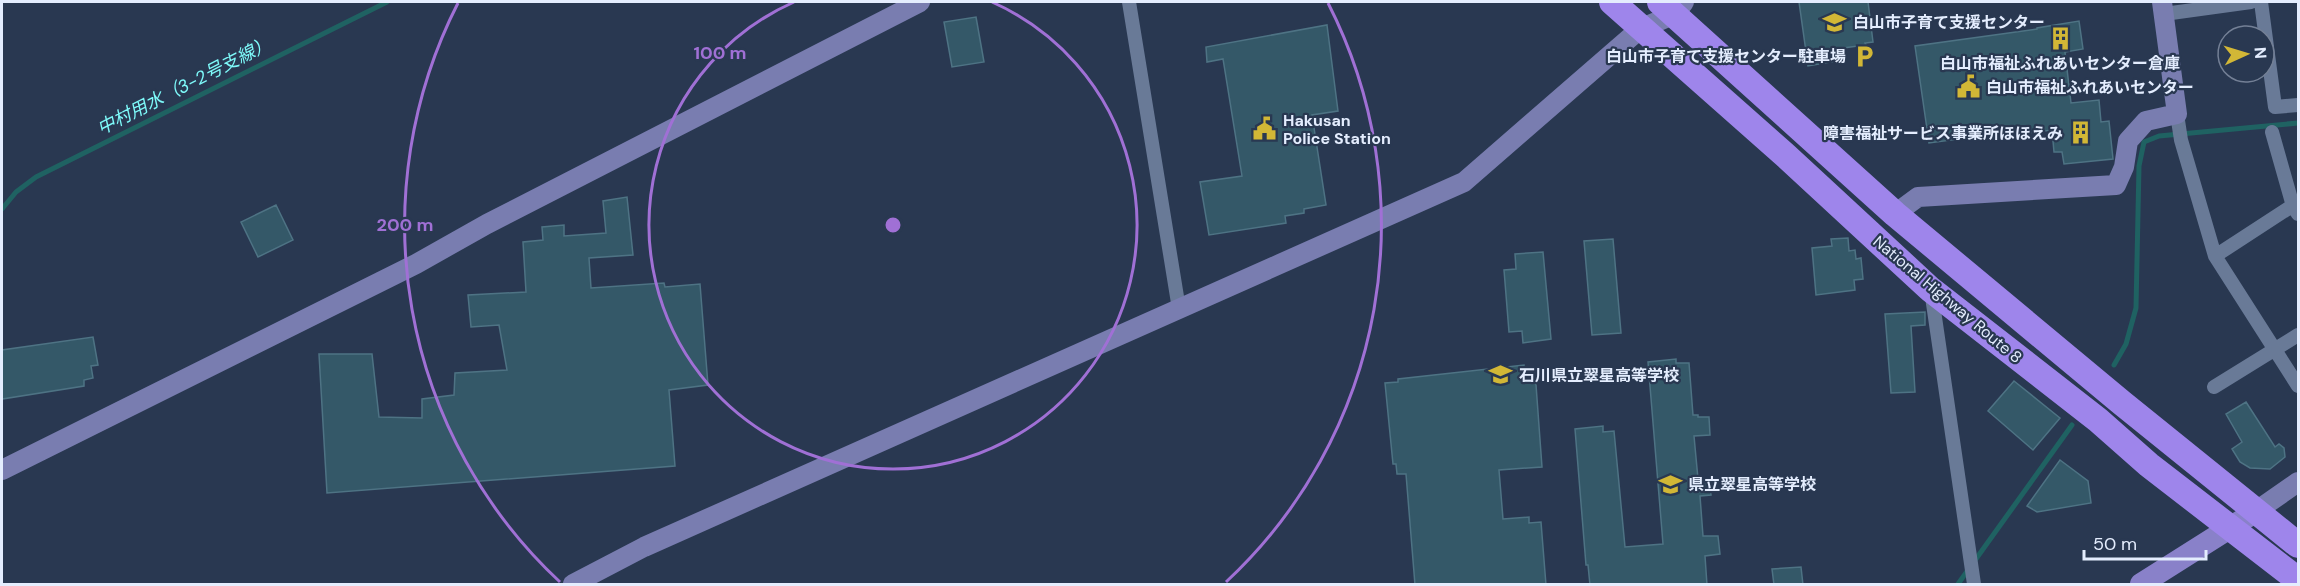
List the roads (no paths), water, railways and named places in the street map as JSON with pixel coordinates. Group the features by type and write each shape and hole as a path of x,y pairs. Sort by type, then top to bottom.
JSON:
{"highway":[{"name":"National Highway Route 8","path":"1612,2 1785,155 1930,289 2098,420 2149,465 2298,580"},
{"name":"National Highway Route 8","path":"1668,5 1895,214 2255,512 2298,544"}],"main road":[{"path":"2141,585 2255,512"}],"street":[{"path":"2,470 416,264 487,224 921,2"},
{"path":"1129,2 1179,309"},
{"path":"2251,2 2163,8 2179,127 2215,256 2298,386"},
{"path":"2260,2 2275,107 2298,105"},
{"path":"573,585 644,547 1464,182 1668,5"},
{"path":"1895,214 1918,197 2116,185 2124,167 2128,141 2146,122 2179,127"},
{"path":"2215,256 2296,207 2271,132"},
{"path":"1930,289 1974,581"},
{"path":"2214,387 2298,335"},
{"path":"2255,512 2298,482"}],"waterway":[{"name":"中村用水（3-2号支線）","path":"2,209 16,192 36,177 387,2"},
{"path":"2114,365 2126,344 2136,308 2139,166 2144,142 2159,136 2298,123"},
{"path":"1958,584 2072,425"}],"place":[{"name":"白山市子育て支援センター","path":"1835,22"},
{"name":"白山市福祉ふれあいセンター倉庫","path":"2060,38"},
{"name":"白山市子育て支援センター駐車場","path":"1864,56"},
{"name":"白山市福祉ふれあいセンター","path":"1968,87"},
{"name":"Hakusan Police Station","path":"1265,129"},
{"name":"障害福祉サービス事業所ほほえみ","path":"2081,133"},
{"name":"石川県立翠星高等学校","path":"1501,375"},
{"name":"県立翠星高等学校","path":"1670,484"}]}
